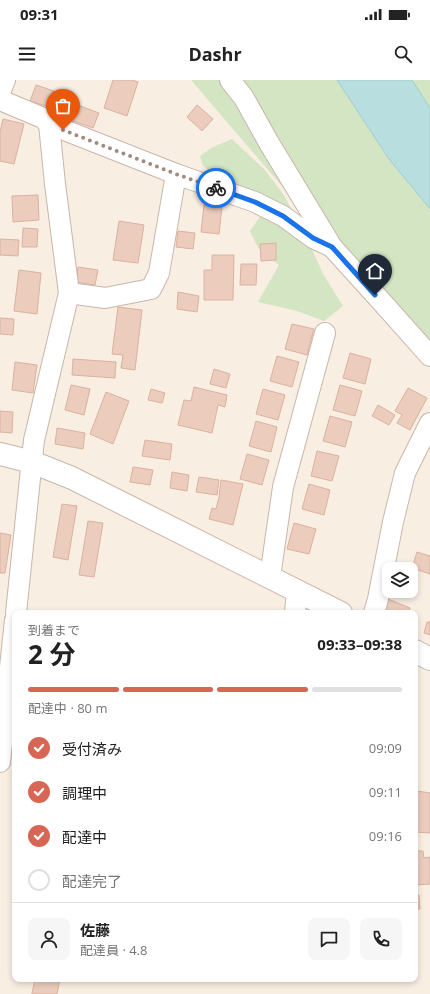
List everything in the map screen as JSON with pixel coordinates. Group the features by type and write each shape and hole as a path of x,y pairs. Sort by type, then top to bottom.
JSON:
{"street":[{"path":"0,93 5,80"},
{"path":"230,80 244,98 269,143 332,247 430,356"},
{"path":"0,100 43,118 49,124 176,174 255,202 283,216 313,238 332,247"},
{"path":"16,610 34,440 69,293 49,124"},
{"path":"69,293 105,298 151,289 159,273 176,174"},
{"path":"270,577 283,487 325,333"},
{"path":"375,610 393,522 405,473 430,423"},
{"path":"0,454 32,462 72,478 335,610"},
{"path":"295,610 297,590"},
{"path":"418,653 430,659"},
{"path":"0,762 6,727 12,656"}],"green space":[{"path":"191,80 430,80 430,352 370,289"},
{"path":"232,139 265,170 283,194 304,231 323,274 343,306 324,321 297,311 258,302 279,265 258,248 250,231 262,214 231,194 215,175 203,166 200,156 211,148"}],"water":[{"path":"337,80 412,80 430,108 430,209 389,159"}],"building":[{"path":"113,80 132,80 138,82 127,116 104,108"},
{"path":"36,85 54,91 49,107 30,101"},
{"path":"62,99 99,113 93,128 56,115"},
{"path":"197,105 213,119 202,131 187,117"},
{"path":"3,119 24,124 14,164 0,161 0,132"},
{"path":"38,195 39,220 13,222 12,196"},
{"path":"204,205 222,207 219,234 201,232"},
{"path":"119,221 144,225 138,263 113,260"},
{"path":"23,228 38,229 37,247 22,247"},
{"path":"178,231 195,233 193,249 176,247"},
{"path":"0,239 19,240 18,256 0,255"},
{"path":"276,243 276,260 261,261 260,244"},
{"path":"212,255 234,255 233,300 204,300 204,270 212,270"},
{"path":"241,264 257,264 256,285 240,285"},
{"path":"78,267 98,270 95,285 76,282"},
{"path":"19,270 41,273 37,314 14,311"},
{"path":"178,292 199,296 197,312 177,309"},
{"path":"118,307 142,310 135,370 121,368 123,355 112,354"},
{"path":"0,318 14,319 13,335 0,334"},
{"path":"292,324 314,329 307,355 285,349"},
{"path":"350,353 371,359 365,384 343,378"},
{"path":"277,356 299,362 292,387 270,381"},
{"path":"73,359 116,362 115,378 72,375"},
{"path":"15,362 37,365 33,393 12,390"},
{"path":"214,369 230,374 226,388 210,384"},
{"path":"71,385 90,389 84,415 65,410"},
{"path":"340,385 362,391 355,416 333,410"},
{"path":"194,387 227,395 225,407 218,405 212,433 178,425 184,400 191,401"},
{"path":"408,388 427,398 410,430 397,423 402,415 395,411"},
{"path":"151,389 165,393 162,403 148,400"},
{"path":"263,389 285,395 278,420 256,414"},
{"path":"106,392 129,401 113,444 90,434"},
{"path":"378,405 395,415 389,425 372,416"},
{"path":"0,411 13,412 12,433 0,432"},
{"path":"330,416 352,422 345,447 323,441"},
{"path":"256,421 277,427 271,452 249,446"},
{"path":"57,428 85,433 83,449 55,444"},
{"path":"145,440 172,444 170,460 142,456"},
{"path":"317,451 339,456 332,481 311,476"},
{"path":"247,454 269,460 262,485 240,479"},
{"path":"133,467 153,470 150,485 130,482"},
{"path":"172,472 189,475 187,491 170,488"},
{"path":"199,477 219,480 217,495 196,492"},
{"path":"221,480 243,484 233,525 209,519 212,508 216,509"},
{"path":"309,484 330,490 324,515 302,509"},
{"path":"62,504 77,506 68,560 53,557"},
{"path":"88,521 103,523 94,577 79,575"},
{"path":"294,523 316,529 309,554 287,549"},
{"path":"0,533 11,535 5,573 0,573"},
{"path":"417,552 430,556 430,574 418,570 418,562 414,562"},
{"path":"388,599 410,608 409,610 383,610"},
{"path":"427,622 430,622 430,635 424,633"},
{"path":"418,791 430,793 430,833 418,832"},
{"path":"418,851 423,851 424,858 430,857 430,884 418,885"},
{"path":"418,895 419,895 420,909 418,909"},
{"path":"34,982 59,982 57,994 32,994"}],"way so far":[{"path":"63,130 216,188"}],"route":[{"path":"216,188 255,202 283,216 313,238 332,247 375,295"}]}
